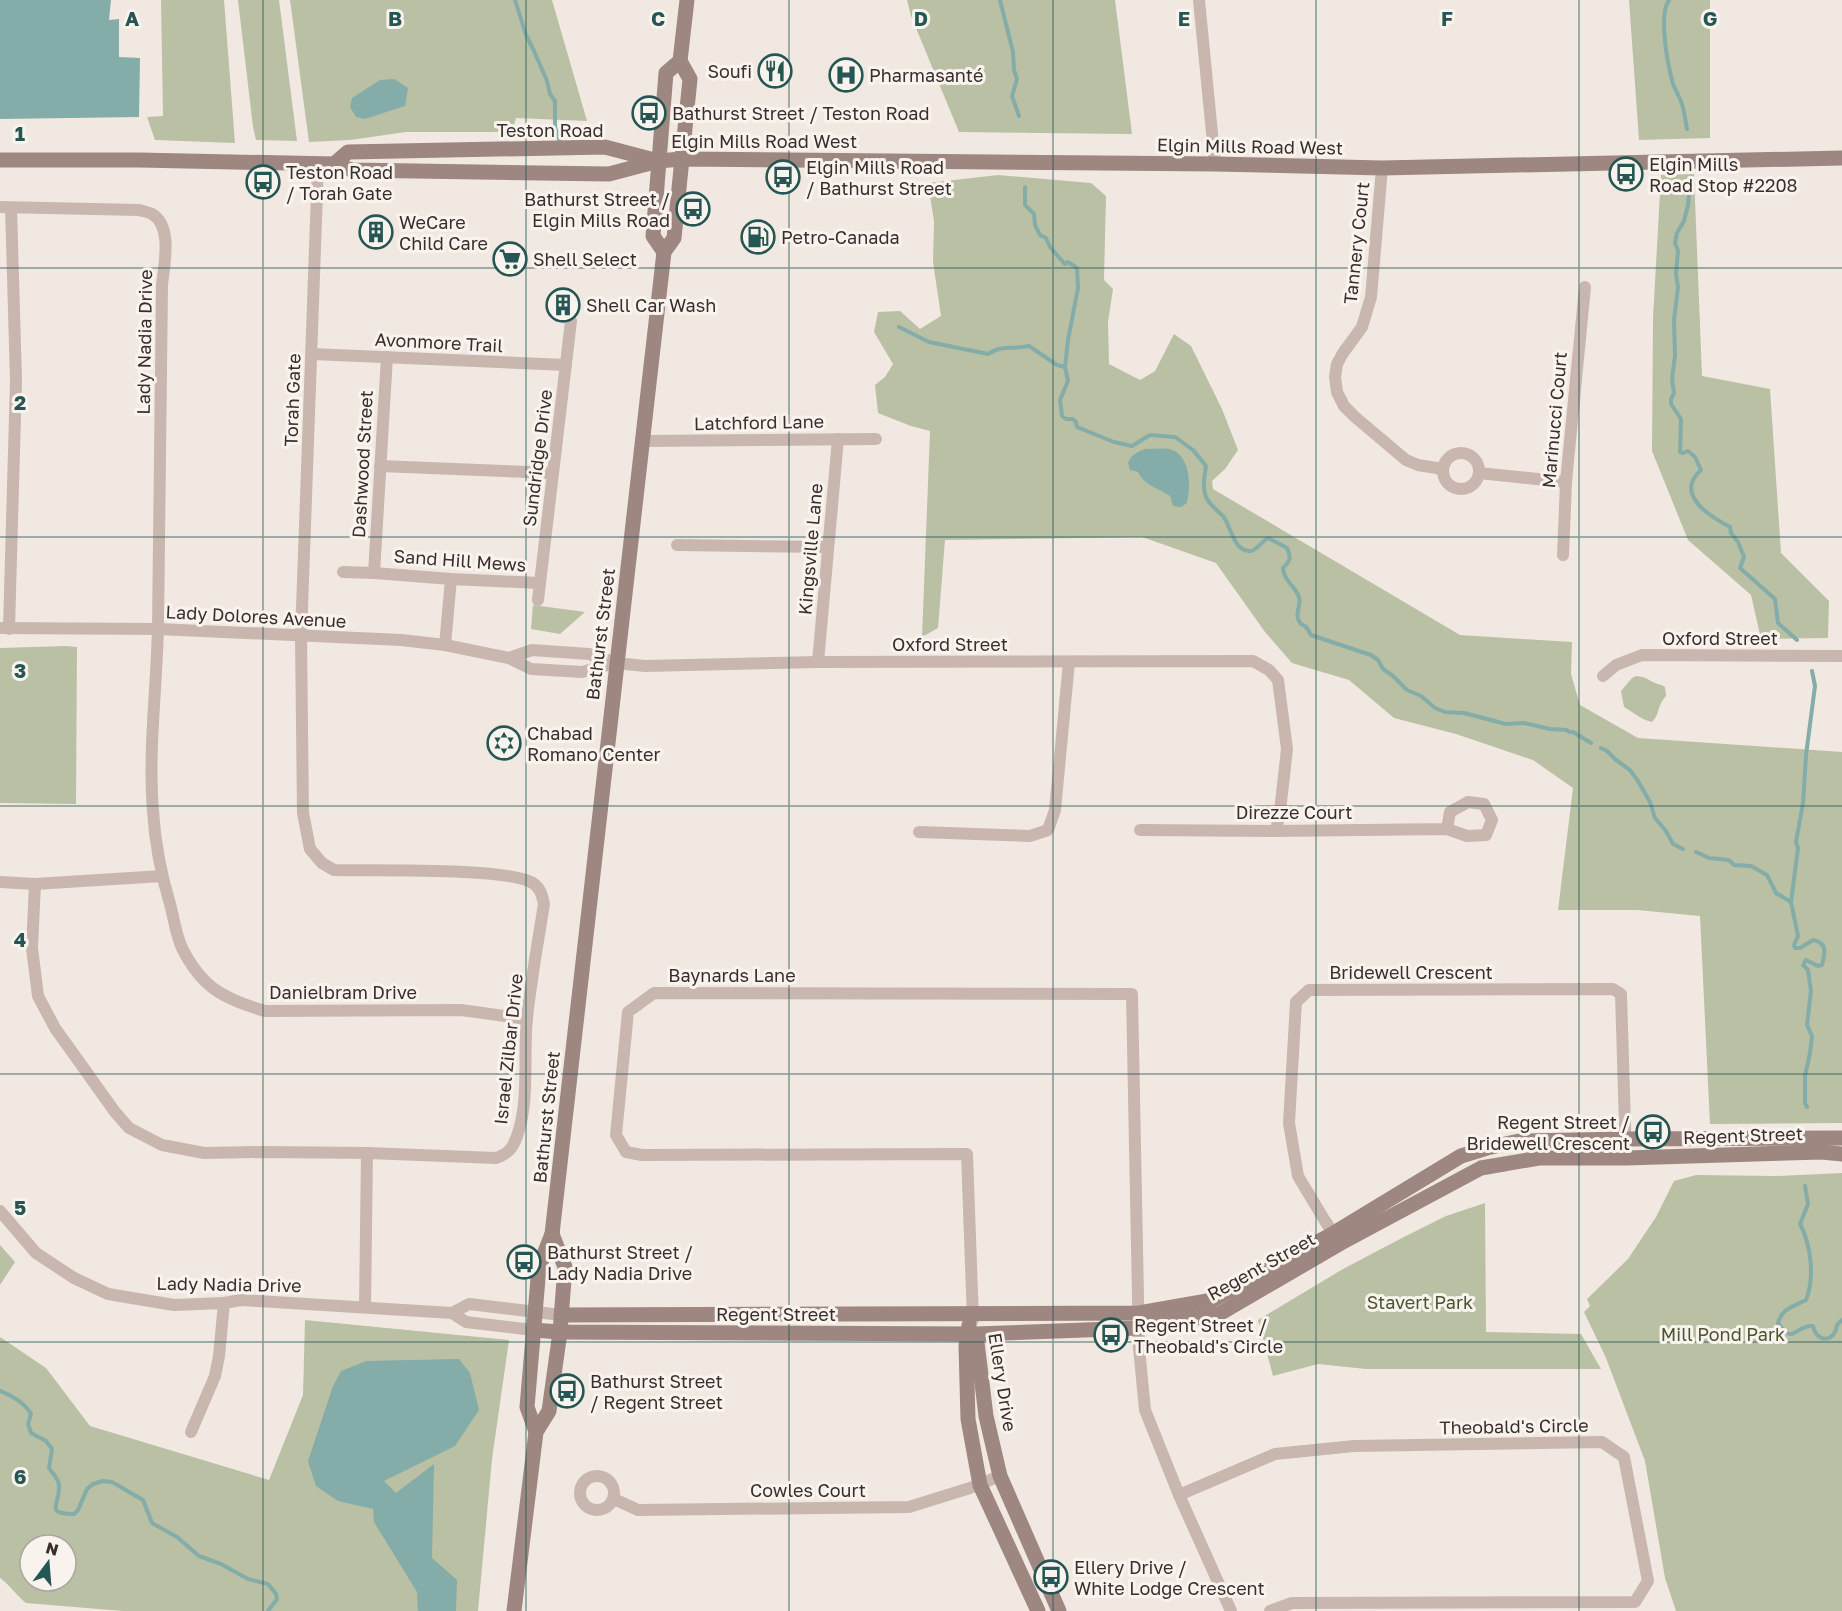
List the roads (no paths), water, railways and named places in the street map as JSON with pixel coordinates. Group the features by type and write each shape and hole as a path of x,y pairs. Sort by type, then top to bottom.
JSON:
{"main road":[{"name":"Bathurst Street","path":"536,1432 526,1407 539,1266 552,1234 664,252 675,238 690,79 680,61 687,0"},
{"name":"Bathurst Street","path":"664,252 653,236 658,161 666,73 680,61"},
{"name":"Teston Road","path":"334,164 348,152 605,147 658,161"},
{"name":"Elgin Mills Road West","path":"658,161 682,159 1215,164 1382,168 1842,158"},
{"name":"Teston Road","path":"0,160 334,164 352,170 609,174 658,161"},
{"name":"Regent Street","path":"1337,1238 1461,1156 1519,1141 1842,1138"},
{"name":"Regent Street","path":"533,1330 972,1334 1139,1320 1213,1300 1481,1168 1539,1158 1626,1158 1822,1152 1842,1154"},
{"name":"Bathurst Street","path":"514,1611 536,1432 549,1411 560,1332 565,1267 552,1234"},
{"name":"Regent Street","path":"561,1315 972,1314 1139,1320"},
{"name":"Ellery Drive","path":"972,1314 972,1334 986,1416 1000,1476 1057,1610"},
{"name":"Ellery Drive","path":"972,1334 966,1346 968,1419 980,1485 1038,1611"}],"street":[{"path":"1199,0 1215,164"},
{"name":"Torah Gate","path":"302,636 318,165"},
{"name":"Tannery Court","path":"1382,168 1371,297 1362,327 1337,364 1335,377 1337,392 1344,405 1355,417 1406,460 1418,465 1443,469"},
{"path":"5,629 16,380 6,208"},
{"name":"Lady Nadia Drive","path":"6,208 138,210 152,214 160,222 165,234 162,285 158,629"},
{"name":"Marinucci Court","path":"1563,555 1566,483 1585,287"},
{"name":"Sundridge Drive","path":"538,600 571,321"},
{"name":"Avonmore Trail","path":"312,354 566,365"},
{"name":"Dashwood Street","path":"374,573 387,357"},
{"name":"Kingsville Lane","path":"818,662 838,439"},
{"name":"Latchford Lane","path":"642,441 876,439"},
{"path":"1464,453 1477,462 1479,473 1478,479 1468,488 1456,488 1446,481 1443,469 1448,458 1464,453"},
{"path":"380,466 553,473"},
{"path":"1479,473 1566,483"},
{"path":"677,545 828,547"},
{"name":"Sand Hill Mews","path":"343,572 540,583"},
{"path":"445,645 451,579"},
{"name":"Lady Dolores Avenue","path":"5,629 158,629 401,640 445,645 510,658 531,669 582,672 616,663"},
{"name":"Danielbram Drive","path":"158,629 152,761 153,810 162,876 181,946 195,970 206,983 220,994 265,1011 461,1010 527,1019"},
{"name":"Israel Zilbar Drive","path":"35,884 32,948 38,996 55,1028 129,1128 162,1145 204,1153 367,1153 496,1158 506,1155 521,1122 527,1019 544,904 540,891 532,882 495,874 334,870 322,863 310,849 303,813 302,636"},
{"name":"Lady Dolores Avenue","path":"510,658 532,650 589,654 616,663"},
{"name":"Oxford Street","path":"1603,676 1616,665 1642,655 1842,656"},
{"name":"Oxford Street","path":"616,663 649,666 818,662 1253,661 1269,670 1278,680 1287,749 1276,831"},
{"path":"919,832 1030,836 1048,830 1055,810 1069,662"},
{"name":"Direzze Court","path":"1140,830 1448,829"},
{"path":"0,882 35,884 162,876"},
{"name":"Bridewell Crescent","path":"1337,1238 1298,1176 1289,1124 1296,1002 1309,990 1613,988 1621,994 1626,1158"},
{"name":"Baynards Lane","path":"972,1314 967,1154 642,1155 626,1152 616,1135 628,1012 654,993 1132,994 1139,1320"},
{"path":"365,1307 367,1153"},
{"name":"Lady Nadia Drive","path":"0,1211 36,1253 74,1278 108,1294 174,1305 241,1300 452,1313 466,1322 533,1330"},
{"path":"191,1432 215,1376 224,1303"},
{"name":"Lady Nadia Drive","path":"452,1313 469,1304 561,1315"},
{"path":"1139,1320 1144,1410 1231,1611"},
{"name":"Theobald's Circle","path":"1179,1495 1275,1454 1354,1446 1602,1442 1624,1457 1648,1581 1635,1602 1292,1603 1270,1611"},
{"name":"Cowles Court","path":"614,1499 638,1510 909,1508 980,1485 1000,1476"}],"water":[{"path":"0,0 111,0 109,20 119,19 119,57 140,58 139,117 0,119"},
{"path":"394,79 408,88 405,106 365,119 356,117 350,107 352,98 380,80"},
{"path":"1145,449 1169,449 1182,457 1189,480 1187,503 1181,507 1173,506 1170,496 1148,484 1138,472 1130,470 1128,463 1131,458"},
{"path":"459,1359 470,1373 479,1410 455,1446 384,1481 396,1493 434,1464 432,1558 457,1580 456,1611 418,1611 417,1592 374,1522 373,1509 338,1501 316,1486 308,1461 333,1386 341,1371 366,1361"}],"waterway":[{"path":"515,0 526,35 555,101 555,127 560,142"},
{"path":"1000,0 1013,52 1017,79 1012,96 1019,116"},
{"path":"1669,0 1664,17 1667,53 1673,84 1682,104 1687,129"},
{"path":"1690,185 1684,221 1677,233 1675,243 1678,251 1676,274 1678,287 1674,320 1675,356 1672,379 1674,393 1671,404 1681,419 1680,452 1688,451 1695,457 1701,470 1691,487 1693,496 1704,510 1730,527 1744,557 1740,568 1775,599 1778,623 1797,640"},
{"path":"1025,187 1025,205 1034,214 1035,225 1040,235 1046,238 1050,247 1065,264 1068,262 1077,268 1078,288 1065,367 1068,381 1060,400 1062,416 1066,419 1073,419 1077,427 1114,442 1132,446 1150,435 1175,437 1193,450 1206,466 1205,495 1226,520 1236,543 1244,550 1252,551 1268,538 1287,548 1290,559 1283,568 1284,573 1299,597 1298,618 1311,635 1371,655 1407,690 1421,696 1435,708 1445,712 1464,713 1506,724 1524,723 1567,730 1591,743"},
{"path":"899,327 929,342 988,354 1003,348 1029,346 1057,365 1065,367"},
{"path":"1807,1107 1805,1076 1812,1036 1807,1025 1811,991 1808,970 1803,965 1806,960 1818,966 1822,965 1824,949 1821,943 1813,940 1800,948 1795,948 1798,936 1791,902 1815,686 1812,671"},
{"path":"1601,748 1630,770 1650,802 1655,818 1673,844 1683,849"},
{"path":"1696,852 1709,858 1729,860 1734,865 1751,866 1767,875 1776,893 1791,902"},
{"path":"1805,1186 1808,1204 1800,1224 1809,1251 1811,1271 1809,1291 1806,1300 1785,1311 1778,1323 1783,1330 1791,1334 1807,1326 1813,1326 1818,1336 1826,1339 1833,1335 1842,1320"},
{"path":"0,1391 25,1406 31,1414 28,1424 31,1433 46,1441 52,1449 49,1468 58,1483 56,1510 65,1514 74,1514 87,1489 103,1481 112,1482 143,1500 152,1523 177,1537 199,1556 221,1564 248,1579 268,1584 277,1599 268,1611"}],"place":[{"name":"Soufi","path":"775,71"},
{"name":"Pharmasanté","path":"846,75"},
{"name":"Bathurst Street / Teston Road","path":"649,113"},
{"name":"Elgin Mills Road Stop #2208","path":"1626,174"},
{"name":"Elgin Mills Road / Bathurst Street","path":"783,177"},
{"name":"Teston Road / Torah Gate","path":"263,182"},
{"name":"Bathurst Street / Elgin Mills Road","path":"693,209"},
{"name":"WeCare Child Care","path":"376,232"},
{"name":"Petro-Canada","path":"758,237"},
{"name":"Shell Select","path":"510,259"},
{"name":"Shell Car Wash","path":"563,305"},
{"name":"Chabad Romano Center","path":"504,743"},
{"name":"Regent Street / Bridewell Crescent","path":"1653,1132"},
{"name":"Bathurst Street / Lady Nadia Drive","path":"524,1262"},
{"name":"Regent Street / Theobald's Circle","path":"1111,1335"},
{"name":"Bathurst Street / Regent Street","path":"567,1391"},
{"name":"Ellery Drive / White Lodge Crescent","path":"1051,1577"}],"park label":[{"name":"Stavert Park","path":"1420,1302"},
{"name":"Mill Pond Park","path":"1723,1334"}]}
